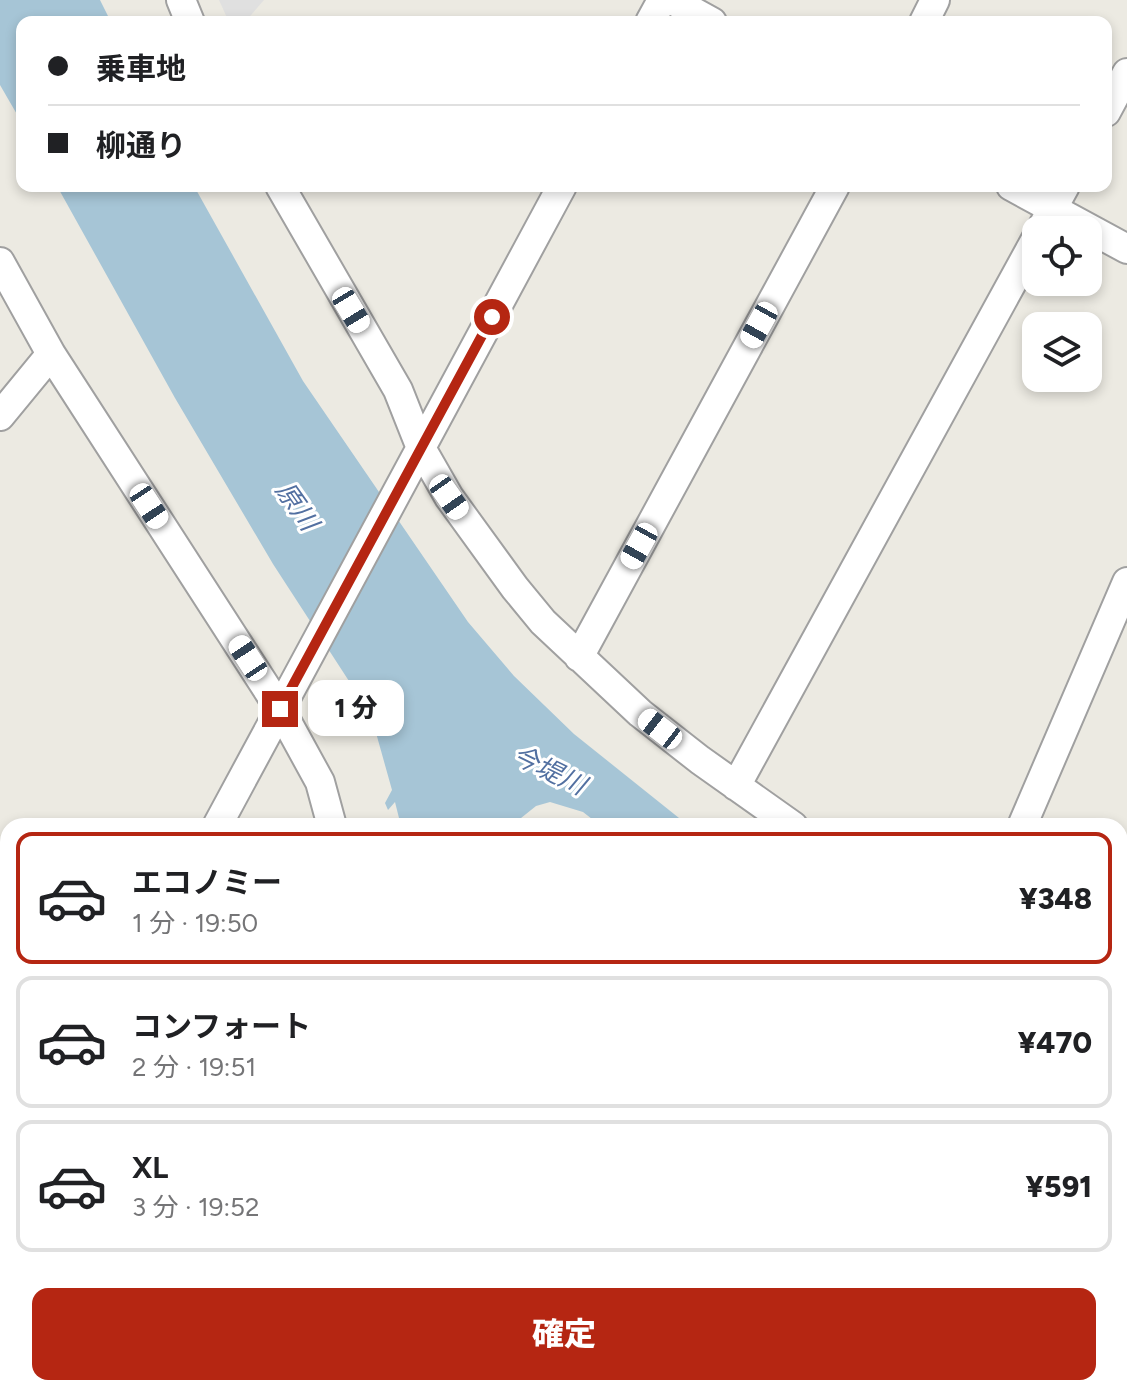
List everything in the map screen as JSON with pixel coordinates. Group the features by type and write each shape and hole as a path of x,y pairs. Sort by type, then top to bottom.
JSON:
{"street":[{"path":"672,0 701,16"},
{"path":"1112,101 1127,73"},
{"path":"283,192 398,390 421,448 449,497 488,553 543,622 640,713 782,818"},
{"path":"221,818 559,192"},
{"path":"579,657 832,192"},
{"path":"1022,192 1127,249"},
{"path":"0,262 51,354 280,709 320,782 330,818"},
{"path":"736,786 1022,265"},
{"path":"0,416 51,354"},
{"path":"1025,818 1127,582"}],"shaded area":[{"path":"219,0 264,0 250,16 226,16"}],"water":[{"path":"0,0 100,0 108,16 16,16 16,113 0,85"},
{"path":"60,192 197,192 303,381 468,622 514,676 574,734 679,818 591,818 583,812 550,802 536,806 521,818 399,818 395,802 388,810 385,803 392,790 371,715 273,564 175,398"}],"route":[{"path":"280,709 492,317"}],"water label":[{"name":"原川","path":"297,506"},
{"name":"今堤川","path":"549,770"}]}
